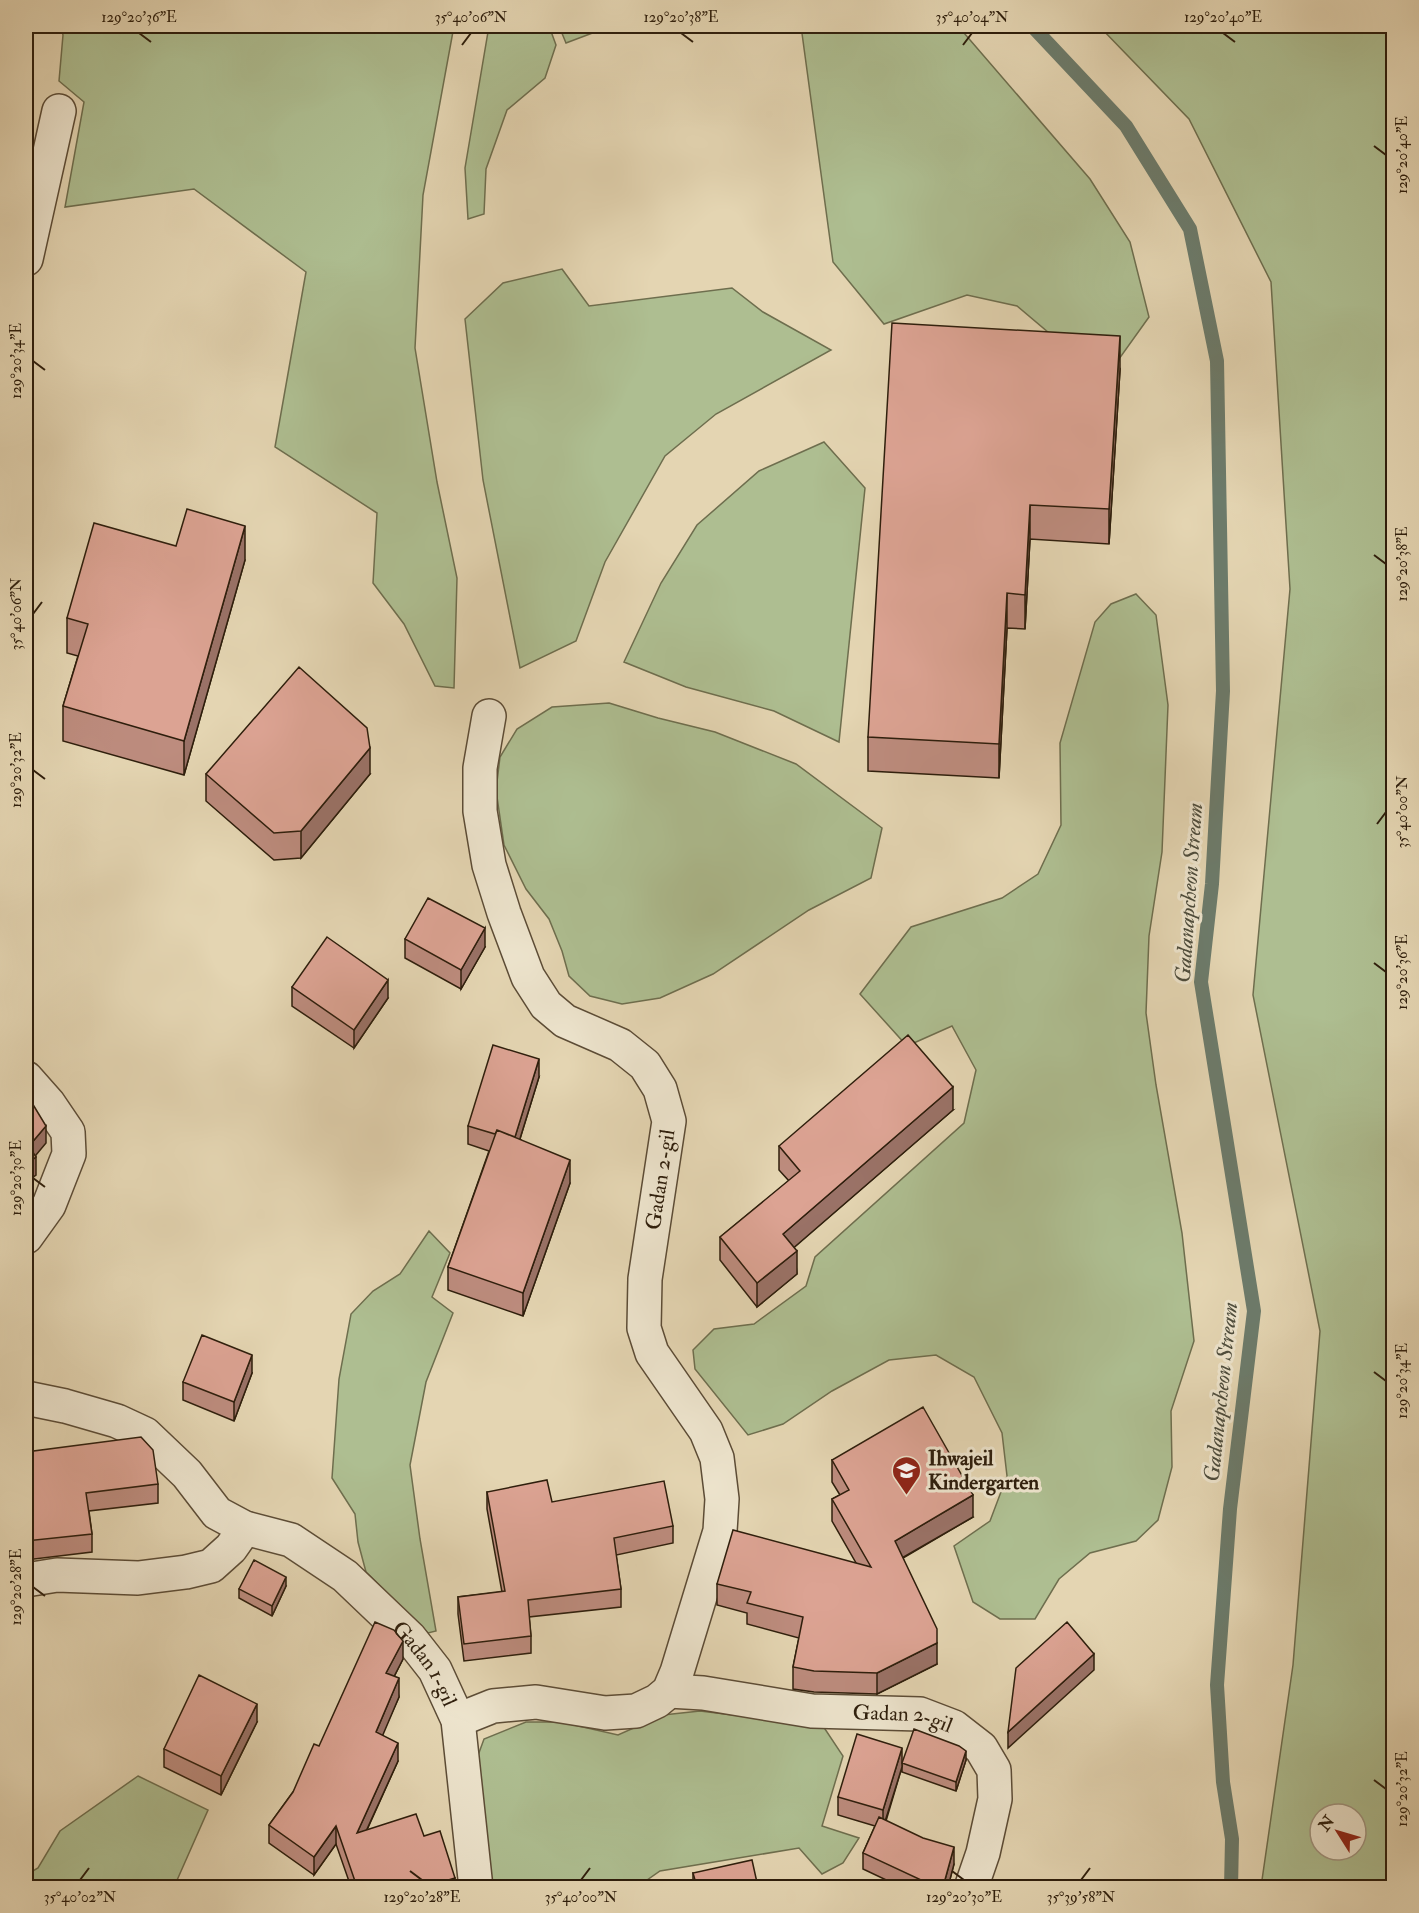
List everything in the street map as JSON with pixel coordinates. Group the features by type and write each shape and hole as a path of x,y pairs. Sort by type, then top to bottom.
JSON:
{"street":[{"path":"26,260 59,111"},
{"name":"Gadan 2-gil","path":"489,716 480,768 480,812 489,865 528,977 546,1005 565,1021 620,1045 645,1065 660,1089 669,1121 645,1279 644,1328 652,1353 706,1431 717,1458 722,1499 720,1531 677,1672 669,1690 703,1693 812,1711 920,1714 954,1727 981,1748 994,1770 995,1798 983,1853 971,1887"},
{"path":"26,1078 49,1104 68,1132 69,1154 49,1205 26,1237"},
{"name":"Gadan 1-gil","path":"26,1398 65,1406 117,1421 145,1434 187,1474 217,1513 244,1528 291,1540 345,1576 410,1638 435,1670 458,1720 476,1887"},
{"path":"26,1580 57,1575 138,1578 186,1572 211,1566 231,1548 244,1528"},
{"path":"458,1720 493,1706 536,1702 605,1713 636,1711 657,1701 669,1690"}],"green space":[{"path":"61,26 454,26 423,195 415,348 437,482 457,578 454,688 435,686 404,624 373,583 377,513 275,447 306,272 194,189 65,207 84,102 59,81 63,35"},
{"path":"489,26 549,26 556,45 545,78 507,110 486,169 484,214 468,219 465,168"},
{"path":"559,26 611,26 566,43"},
{"path":"801,26 958,26 1090,179 1130,242 1149,317 1119,359 1074,354 1017,306 967,295 884,324 833,262"},
{"path":"1099,26 1393,26 1393,1887 1261,1887 1293,1665 1320,1331 1253,995 1290,589 1271,282 1189,119"},
{"path":"562,269 589,306 732,288 763,312 831,350 716,414 665,456 605,562 576,641 520,668 483,480 465,319 503,283"},
{"path":"824,442 865,488 839,742 774,711 686,687 624,662 661,583 697,525 759,471"},
{"path":"1136,594 1156,615 1168,705 1162,852 1149,936 1146,1013 1182,1233 1194,1341 1171,1411 1172,1467 1158,1520 1136,1541 1090,1553 1059,1579 1035,1619 1000,1619 973,1602 954,1546 990,1521 1007,1476 1002,1433 974,1377 936,1355 889,1360 832,1391 783,1424 748,1435 695,1369 693,1350 714,1329 754,1324 806,1286 815,1257 964,1123 976,1070 952,1026 907,1046 860,994 911,927 1002,898 1038,874 1061,825 1060,743 1095,622 1111,604"},
{"path":"609,703 715,732 796,764 882,828 871,878 809,910 713,974 660,998 622,1004 590,996 569,976 549,919 526,889 504,845 496,790 500,757 517,729 552,707"},
{"path":"429,1231 450,1253 432,1297 453,1313 426,1382 410,1465 436,1631 428,1633 366,1572 358,1542 355,1514 332,1478 339,1379 351,1314 373,1291 400,1274"},
{"path":"700,1711 823,1726 843,1756 822,1826 859,1838 843,1863 822,1874 799,1848 660,1871 637,1887 492,1887 476,1761 484,1739 526,1722 561,1722 618,1735 663,1715"},
{"path":"138,1776 208,1810 174,1887 26,1887 26,1875 38,1868 60,1831"}],"building":[{"path":"892,323 1120,336 1109,509 1030,505 1025,595 1007,593 999,744 868,737"},
{"path":"187,509 245,526 184,741 63,706 88,624 67,618 94,523 176,546"},
{"path":"299,667 367,728 370,748 301,831 274,833 206,774"},
{"path":"428,898 485,928 461,970 405,939"},
{"path":"327,937 388,980 354,1030 292,987"},
{"path":"908,1035 953,1087 783,1234 797,1251 757,1283 720,1237 800,1171 779,1146"},
{"path":"493,1045 539,1059 515,1137 497,1130 495,1134 468,1126"},
{"path":"26,1093 46,1126 29,1146 36,1157 26,1164"},
{"path":"497,1130 570,1160 523,1293 448,1267"},
{"path":"202,1335 252,1355 234,1402 183,1382"},
{"path":"923,1407 973,1495 895,1541 937,1629 937,1643 877,1673 814,1671 793,1667 803,1617 747,1603 751,1592 717,1584 733,1530 871,1567 832,1499 849,1490 832,1460"},
{"path":"141,1437 153,1450 158,1484 86,1493 92,1534 26,1541 26,1452"},
{"path":"547,1480 552,1502 664,1481 673,1526 614,1538 621,1589 528,1600 531,1636 464,1644 458,1597 505,1591 487,1492"},
{"path":"254,1560 286,1577 272,1606 239,1589"},
{"path":"375,1622 394,1630 403,1641 386,1673 399,1678 376,1732 398,1743 357,1833 416,1814 424,1836 440,1831 455,1878 425,1887 357,1887 336,1826 314,1857 269,1825 293,1792 314,1744 319,1746"},
{"path":"1067,1622 1094,1654 1008,1732 1016,1668"},
{"path":"199,1675 257,1704 221,1776 164,1749"},
{"path":"914,1729 959,1746 966,1751 956,1782 902,1763"},
{"path":"857,1734 902,1748 883,1810 838,1797"},
{"path":"879,1817 923,1838 954,1847 943,1887 936,1887 863,1853"},
{"path":"752,1860 758,1887 697,1887 693,1873"}],"waterway":[{"name":"Gadanapcheon Stream","path":"1032,26 1126,126 1190,229 1217,361 1223,691 1212,884 1201,982 1254,1311 1230,1509 1217,1685 1223,1782 1232,1839 1231,1888"}],"place":[{"name":"Ihwajeil Kindergarten","path":"907,1496"}]}
